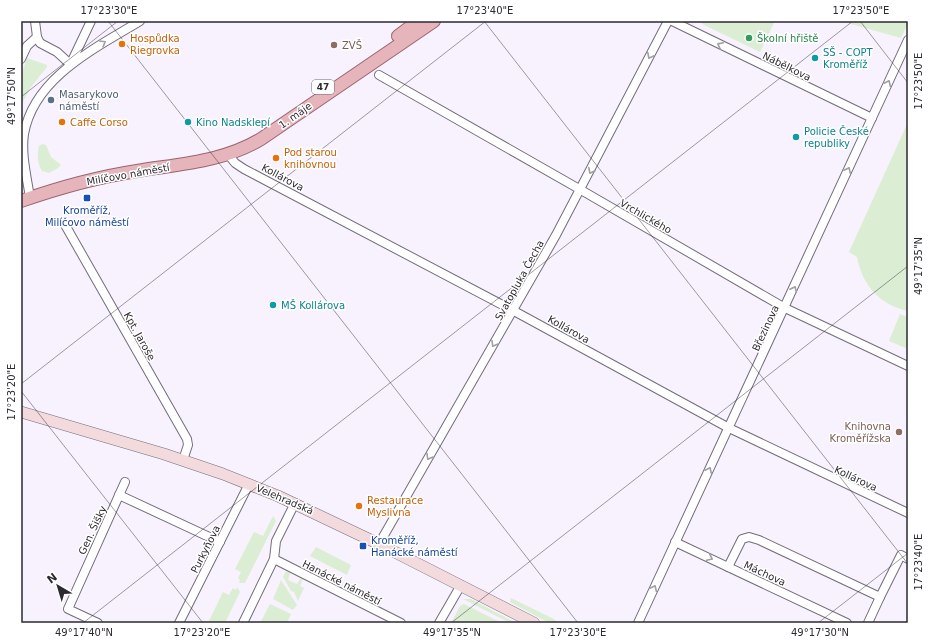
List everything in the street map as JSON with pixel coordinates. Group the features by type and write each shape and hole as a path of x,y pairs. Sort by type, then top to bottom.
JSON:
{"main road":[{"name":"1. máje","path":"227,153 418,21"},
{"name":"1. máje","path":"227,153 242,149 261,139 434,21"},
{"name":"Milíčovo náměstí","path":"26,199 107,176 195,163 227,153"},
{"name":"Velehradská","path":"21,412 184,460 249,484 295,503 461,585 534,623"}],"street":[{"path":"35,21 37,37 40,43 57,52 70,64"},
{"path":"26,199 23,151 24,122 44,94 70,64 91,21"},
{"path":"70,64 140,21"},
{"name":"Svatopluka Čecha","path":"379,544 514,311 581,190 668,21"},
{"name":"Nábělkova","path":"672,21 872,118"},
{"path":"21,59 26,46 37,37"},
{"name":"Březinova","path":"638,623 908,40"},
{"name":"Vrchlického","path":"379,75 785,308 908,366"},
{"name":"Kollárova","path":"227,153 242,168 514,311 729,428 908,513"},
{"name":"Kpt. Jaroše","path":"64,223 187,439 188,445 184,460"},
{"name":"Gen. Šišky","path":"98,623 68,610 108,522 124,482"},
{"name":"Purkyňova","path":"179,623 249,484"},
{"path":"119,495 220,542"},
{"path":"243,623 274,560 276,540 295,503"},
{"path":"728,567 742,539 749,536 880,597"},
{"name":"Máchova","path":"675,542 847,623"},
{"path":"868,623 900,555 908,559"},
{"name":"Hanácké náměstí","path":"274,560 401,623"},
{"path":"440,623 461,585"}],"green space":[{"name":"Školní hřiště","path":"703,21 775,21 760,52 702,24"},
{"path":"840,21 908,21 908,23 901,38"},
{"path":"27,58 47,65 47,67 31,87 21,105 21,76"},
{"path":"908,122 908,311 889,304 874,292 863,276 857,257 849,252"},
{"path":"42,144 46,145 51,157 61,165 49,173 42,171 38,162 39,146"},
{"path":"900,314 908,317 908,349 889,341"},
{"path":"273,516 276,521 245,583 239,583 240,580 238,578 241,572 235,569 254,532 263,536"},
{"path":"316,547 351,565 347,575 310,556"},
{"path":"286,571 290,573 288,580 297,584 301,578 303,579 300,586 304,588 298,601 294,592 291,591 283,577"},
{"path":"281,580 297,605 293,610 273,599"},
{"path":"237,587 240,592 225,623 208,623 223,592 229,595 233,588 236,590"},
{"path":"511,598 554,619 557,622 549,623 510,602"},
{"path":"463,599 471,599 516,623 510,623"},
{"path":"270,604 291,614 287,623 260,623"},
{"path":"464,604 502,623 451,623 460,606"}],"place":[{"name":"Školní hřiště","path":"749,38"},
{"name":"Hospůdka Riegrovka","path":"122,44"},
{"name":"ZVŠ","path":"334,45"},
{"name":"SŠ - COPT Kroměříž","path":"815,58"},
{"name":"Masarykovo náměstí","path":"51,100"},
{"name":"Caffe Corso","path":"62,122"},
{"name":"Kino Nadsklepí","path":"188,122"},
{"name":"Policie České republiky","path":"796,137"},
{"name":"Pod starou knihovnou","path":"276,158"},
{"name":"Kroměříž, Milíčovo náměstí","path":"87,198"},
{"name":"MŠ Kollárova","path":"273,305"},
{"name":"Knihovna Kroměřížska","path":"899,432"},
{"name":"Restaurace Myslivna","path":"359,506"},
{"name":"Kroměříž, Hanácké náměstí","path":"363,546"}]}
